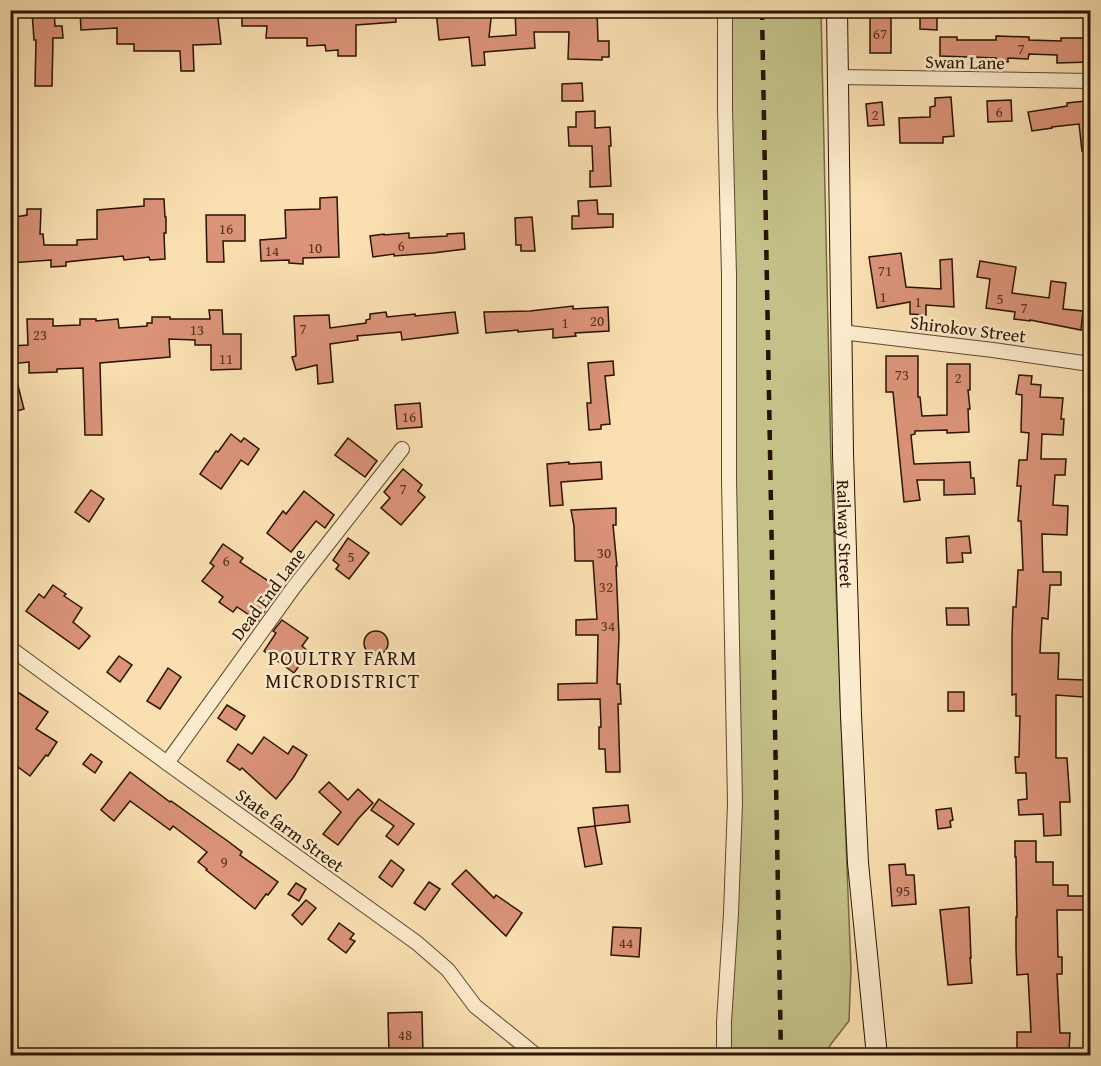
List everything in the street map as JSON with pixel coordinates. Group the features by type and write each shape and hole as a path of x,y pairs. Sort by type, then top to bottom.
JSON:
{"main road":[{"name":"Railway Street","path":"837,10 846,600 858,863 876,1056"}],"street":[{"path":"724,1056 735,803 729,479 725,10"},
{"name":"Swan Lane","path":"839,77 1090,81"},
{"name":"Shirokov Street","path":"841,332 1090,364"},
{"name":"Dead End Lane","path":"167,763 294,587 402,449"},
{"name":"State farm Street","path":"10,648 417,943 448,970 475,1006 537,1056"}],"shaded area":[{"path":"725,11 821,11 831,461 851,969 849,1021 825,1055 724,1056 731,913"}],"building":[{"path":"54,10 55,26 62,26 63,38 53,38 52,86 35,86 36,40 34,40 32,12"},
{"path":"80,10 217,10 221,44 193,45 194,71 181,71 180,51 134,51 134,44 117,44 117,28 81,30"},
{"path":"242,10 395,10 396,22 356,25 356,56 338,56 338,50 326,51 325,45 307,46 307,38 266,38 267,26 242,26"},
{"path":"436,10 492,10 489,37 516,35 515,10 597,10 598,41 609,41 609,57 602,57 602,60 568,59 569,32 534,32 535,48 484,52 485,65 472,66 469,37 439,40"},
{"path":"920,10 937,10 937,30 920,29"},
{"path":"891,13 891,53 870,53 870,14"},
{"path":"996,36 1061,41 1061,38 1090,38 1090,62 1057,63 1057,55 1029,54 1028,59 1008,58 1008,62 995,61 996,58 940,56 940,37 957,37 957,40 996,40"},
{"path":"582,83 583,101 562,101 562,84"},
{"path":"951,97 954,136 943,137 943,143 900,143 899,118 930,117 930,107 935,106 935,98"},
{"path":"1011,100 1012,121 988,122 987,101"},
{"path":"1085,101 1085,108 1090,108 1090,151 1082,151 1079,124 1032,131 1028,112"},
{"path":"882,102 884,125 868,126 866,104"},
{"path":"595,111 595,128 610,127 611,186 590,187 590,171 593,171 592,146 569,146 568,127 576,127 576,112"},
{"path":"337,197 339,257 303,258 303,264 289,263 289,260 261,261 260,240 286,238 285,210 320,209 320,198"},
{"path":"144,199 164,199 165,259 150,260 149,257 124,260 123,256 66,262 66,266 51,267 51,260 10,263 10,218 27,215 27,209 41,209 40,234 43,234 44,245 77,245 77,240 97,239 97,210 144,206"},
{"path":"597,200 598,214 613,214 613,227 572,229 572,216 579,216 578,201"},
{"path":"206,215 245,215 245,241 223,241 224,262 207,262"},
{"path":"532,217 535,251 521,251 521,245 516,245 515,218"},
{"path":"409,233 409,238 464,233 465,249 373,257 370,236"},
{"path":"901,253 906,287 941,289 940,260 952,259 954,307 926,305 926,315 910,314 910,302 877,308 869,257"},
{"path":"980,261 1016,267 1012,293 1049,298 1051,281 1066,283 1063,309 1083,311 1081,330 1014,319 1015,312 986,308 990,279 977,277"},
{"path":"573,306 573,309 608,307 609,331 575,333 576,336 553,338 553,329 486,333 484,312 530,311"},
{"path":"209,310 222,310 223,334 241,334 241,369 211,370 211,345 195,345 195,340 169,339 170,357 100,363 102,435 85,435 83,368 29,373 29,362 11,364 10,346 28,345 27,319 53,319 53,326 80,325 80,319 96,319 96,321 118,319 119,328 147,326 147,323 152,323 152,317 210,319"},
{"path":"386,312 387,317 455,312 458,333 402,340 401,332 357,336 358,340 330,344 333,382 318,384 317,365 296,370 292,357 296,356 294,316 329,315 330,328 366,323 366,320 370,319 370,314"},
{"path":"886,356 918,356 918,397 920,397 922,416 947,415 947,364 970,364 969,432 915,431 915,434 911,435 914,464 970,462 975,494 944,495 944,480 917,480 920,500 904,502 893,392 886,392"},
{"path":"613,361 614,375 605,376 610,424 601,425 601,429 589,430 587,403 591,403 588,363"},
{"path":"15,374 24,409 10,413 10,375"},
{"path":"1019,375 1032,376 1031,384 1041,385 1040,397 1063,398 1061,419 1064,419 1063,435 1042,434 1041,459 1066,459 1065,475 1055,475 1053,505 1068,506 1067,535 1042,534 1043,572 1061,572 1061,585 1050,585 1048,619 1042,618 1040,653 1059,653 1058,679 1084,680 1083,697 1056,695 1056,758 1067,758 1070,802 1060,802 1061,835 1044,836 1043,814 1019,815 1018,800 1027,799 1026,773 1016,773 1015,757 1019,757 1020,716 1016,716 1016,694 1012,695 1012,637 1018,570 1023,570 1021,521 1018,521 1021,486 1017,486 1019,460 1027,460 1029,433 1021,432 1022,395 1016,394"},
{"path":"420,403 422,427 397,429 395,405"},
{"path":"231,434 241,442 244,438 259,449 248,465 241,460 221,489 200,474"},
{"path":"348,438 377,461 365,477 335,455"},
{"path":"569,462 569,464 601,462 602,479 561,482 563,505 550,506 547,464"},
{"path":"403,469 422,485 418,491 425,497 401,525 381,508 390,498 384,492"},
{"path":"91,490 104,499 89,522 75,512"},
{"path":"304,491 334,515 325,528 316,521 291,552 267,533 283,511 286,514"},
{"path":"616,508 616,525 613,525 619,636 617,684 620,684 621,704 618,704 620,772 606,772 605,749 599,749 600,699 558,700 558,684 597,683 598,635 576,635 576,620 597,619 593,561 575,561 571,510"},
{"path":"969,536 971,553 962,553 963,562 947,563 946,538"},
{"path":"348,538 369,553 349,579 336,569 339,565 333,560"},
{"path":"223,544 243,558 240,562 280,589 258,621 237,607 233,612 219,602 223,597 202,581 214,566 210,563"},
{"path":"53,585 82,608 73,622 90,636 79,649 26,611 39,594 44,598"},
{"path":"946,608 968,608 969,625 947,625"},
{"path":"282,620 308,638 302,646 309,652 294,673 264,651 276,633 273,631"},
{"path":"376,631 385,634 388,643 385,652 376,655 367,652 364,643 367,634"},
{"path":"119,656 132,665 120,682 107,672"},
{"path":"168,668 181,677 160,709 147,701"},
{"path":"10,687 48,712 36,729 57,742 30,776 10,761"},
{"path":"948,692 964,692 964,711 948,711"},
{"path":"227,705 245,716 236,730 218,718"},
{"path":"264,737 288,754 293,746 307,755 293,778 276,799 242,768 240,770 227,761 238,744 252,754"},
{"path":"91,754 102,762 95,773 83,764"},
{"path":"130,772 229,842 242,852 240,855 278,882 255,909 198,862 207,852 173,826 170,830 130,801 114,821 101,810"},
{"path":"329,782 348,800 358,789 373,803 338,845 323,834 341,812 319,792"},
{"path":"379,799 414,824 398,845 386,836 394,826 371,810"},
{"path":"628,805 630,822 595,826 593,808"},
{"path":"951,808 953,820 950,821 951,827 938,829 936,810"},
{"path":"595,826 602,864 585,867 578,828"},
{"path":"1015,841 1036,841 1036,862 1053,862 1053,885 1068,885 1068,896 1090,896 1090,910 1057,910 1058,957 1062,957 1062,974 1057,974 1060,1033 1070,1033 1069,1050 1017,1048 1017,1032 1031,1032 1028,974 1017,975"},
{"path":"391,860 404,870 392,887 379,877"},
{"path":"905,864 906,875 914,875 916,904 892,906 889,865"},
{"path":"466,870 494,898 496,895 522,913 506,936 452,884"},
{"path":"429,882 440,889 425,910 414,903"},
{"path":"296,883 306,889 299,901 288,894"},
{"path":"306,900 316,908 302,925 292,915"},
{"path":"969,907 972,983 948,985 940,910"},
{"path":"339,923 354,934 350,939 355,941 346,953 328,939"},
{"path":"613,927 641,928 639,957 611,955"},
{"path":"422,1012 423,1056 389,1056 388,1013"}],"railway":[{"path":"762,10 781,1056"}],"district":[{"name":"POULTRY FARM MICRODISTRICT","path":"343,668"}]}
